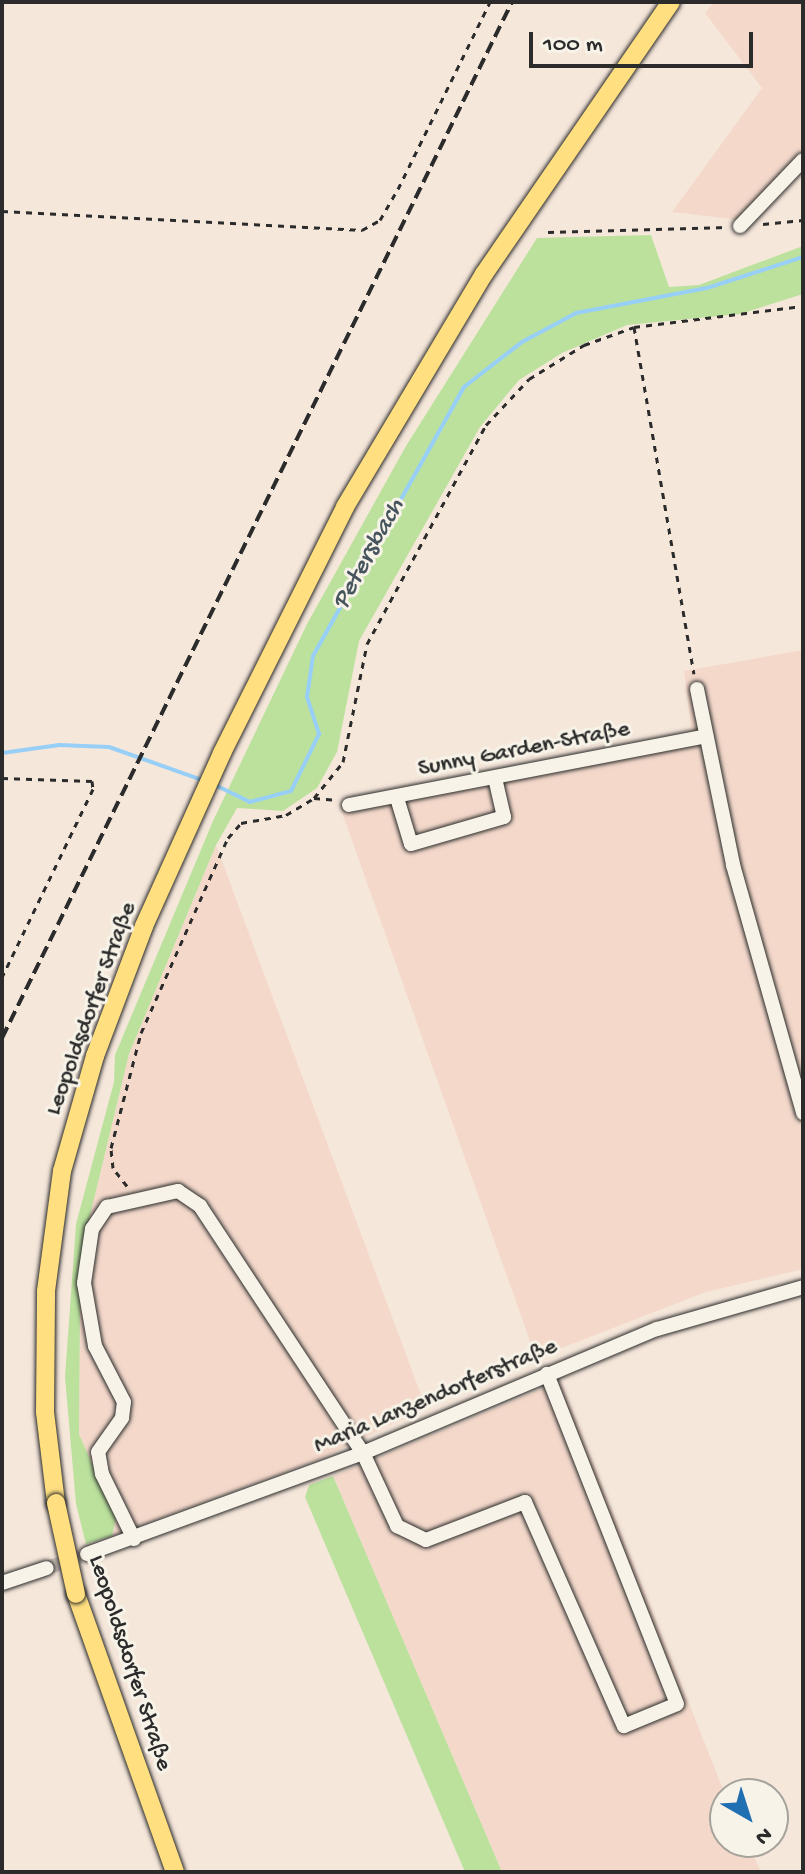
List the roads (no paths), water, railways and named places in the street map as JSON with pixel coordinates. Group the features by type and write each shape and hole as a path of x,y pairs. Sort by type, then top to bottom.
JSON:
{"main road":[{"path":"652,28 656,2"},
{"name":"Leopoldsdorfer Straße","path":"175,1872 76,1594 56,1503 45,1412 46,1291 62,1171 95,1056 196,809 345,507 484,274 671,2"}],"street":[{"path":"740,226 803,160"},
{"path":"697,689 733,865 803,1113"},
{"name":"Sunny Garden-Straße","path":"349,805 706,736"},
{"path":"397,798 411,844 504,817 495,778"},
{"path":"134,1539 102,1474 98,1452 122,1418 124,1402 95,1346 84,1283 92,1229 107,1207 178,1191 200,1206 363,1453 397,1526 426,1540 525,1502 624,1726 677,1704 547,1374"},
{"name":"Maria Lanzendorferstraße","path":"87,1554 363,1453 547,1374 723,1306 803,1287"},
{"path":"2,1583 47,1568"}],"waterway":[{"name":"Petersbach","path":"213,784 250,802 291,791 319,734 307,697 313,656 464,387 522,342 576,313 707,288 803,257"},
{"name":"Petersbach","path":"2,753 59,745 109,747 205,781"}],"tunnel":[{"path":"47,1568 87,1554"}],"railway":[{"path":"2,1038 512,2"}]}
